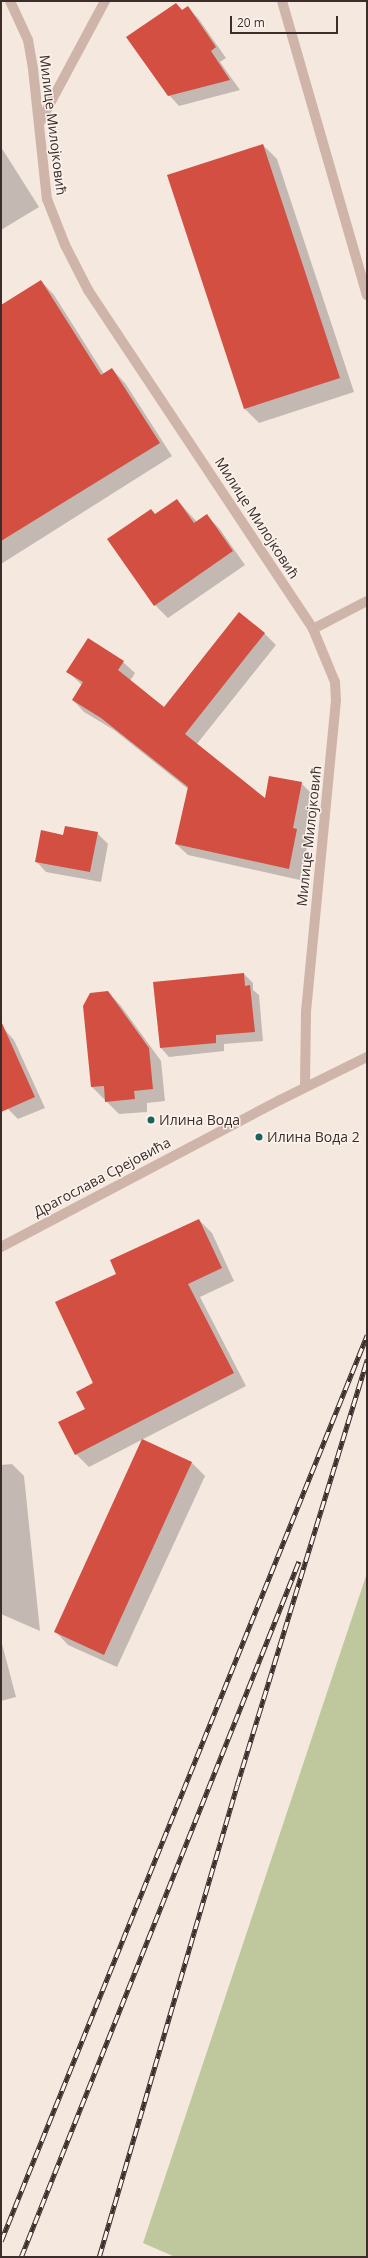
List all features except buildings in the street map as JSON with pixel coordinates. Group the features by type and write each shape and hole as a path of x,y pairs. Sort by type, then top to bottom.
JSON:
{"street":[{"name":"Милице Милојковић","path":"10,1 28,40 48,199 65,245 88,290 313,628 335,682 336,700 306,1013 305,1087"},
{"path":"39,125 105,1"},
{"path":"282,1 367,295"},
{"path":"313,628 367,601"},
{"name":"Драгослава Срејовића","path":"1,1247 305,1087 367,1057"}],"green space":[{"path":"367,1573 367,2257 173,2256 143,2243"}],"railway":[{"path":"1,2241 367,1335"},
{"path":"99,2257 237,1785 367,1359"},
{"path":"21,2257 299,1561"}],"place":[{"name":"Илина Вода","path":"151,1120"},
{"name":"Илина Вода 2","path":"259,1137"}]}
